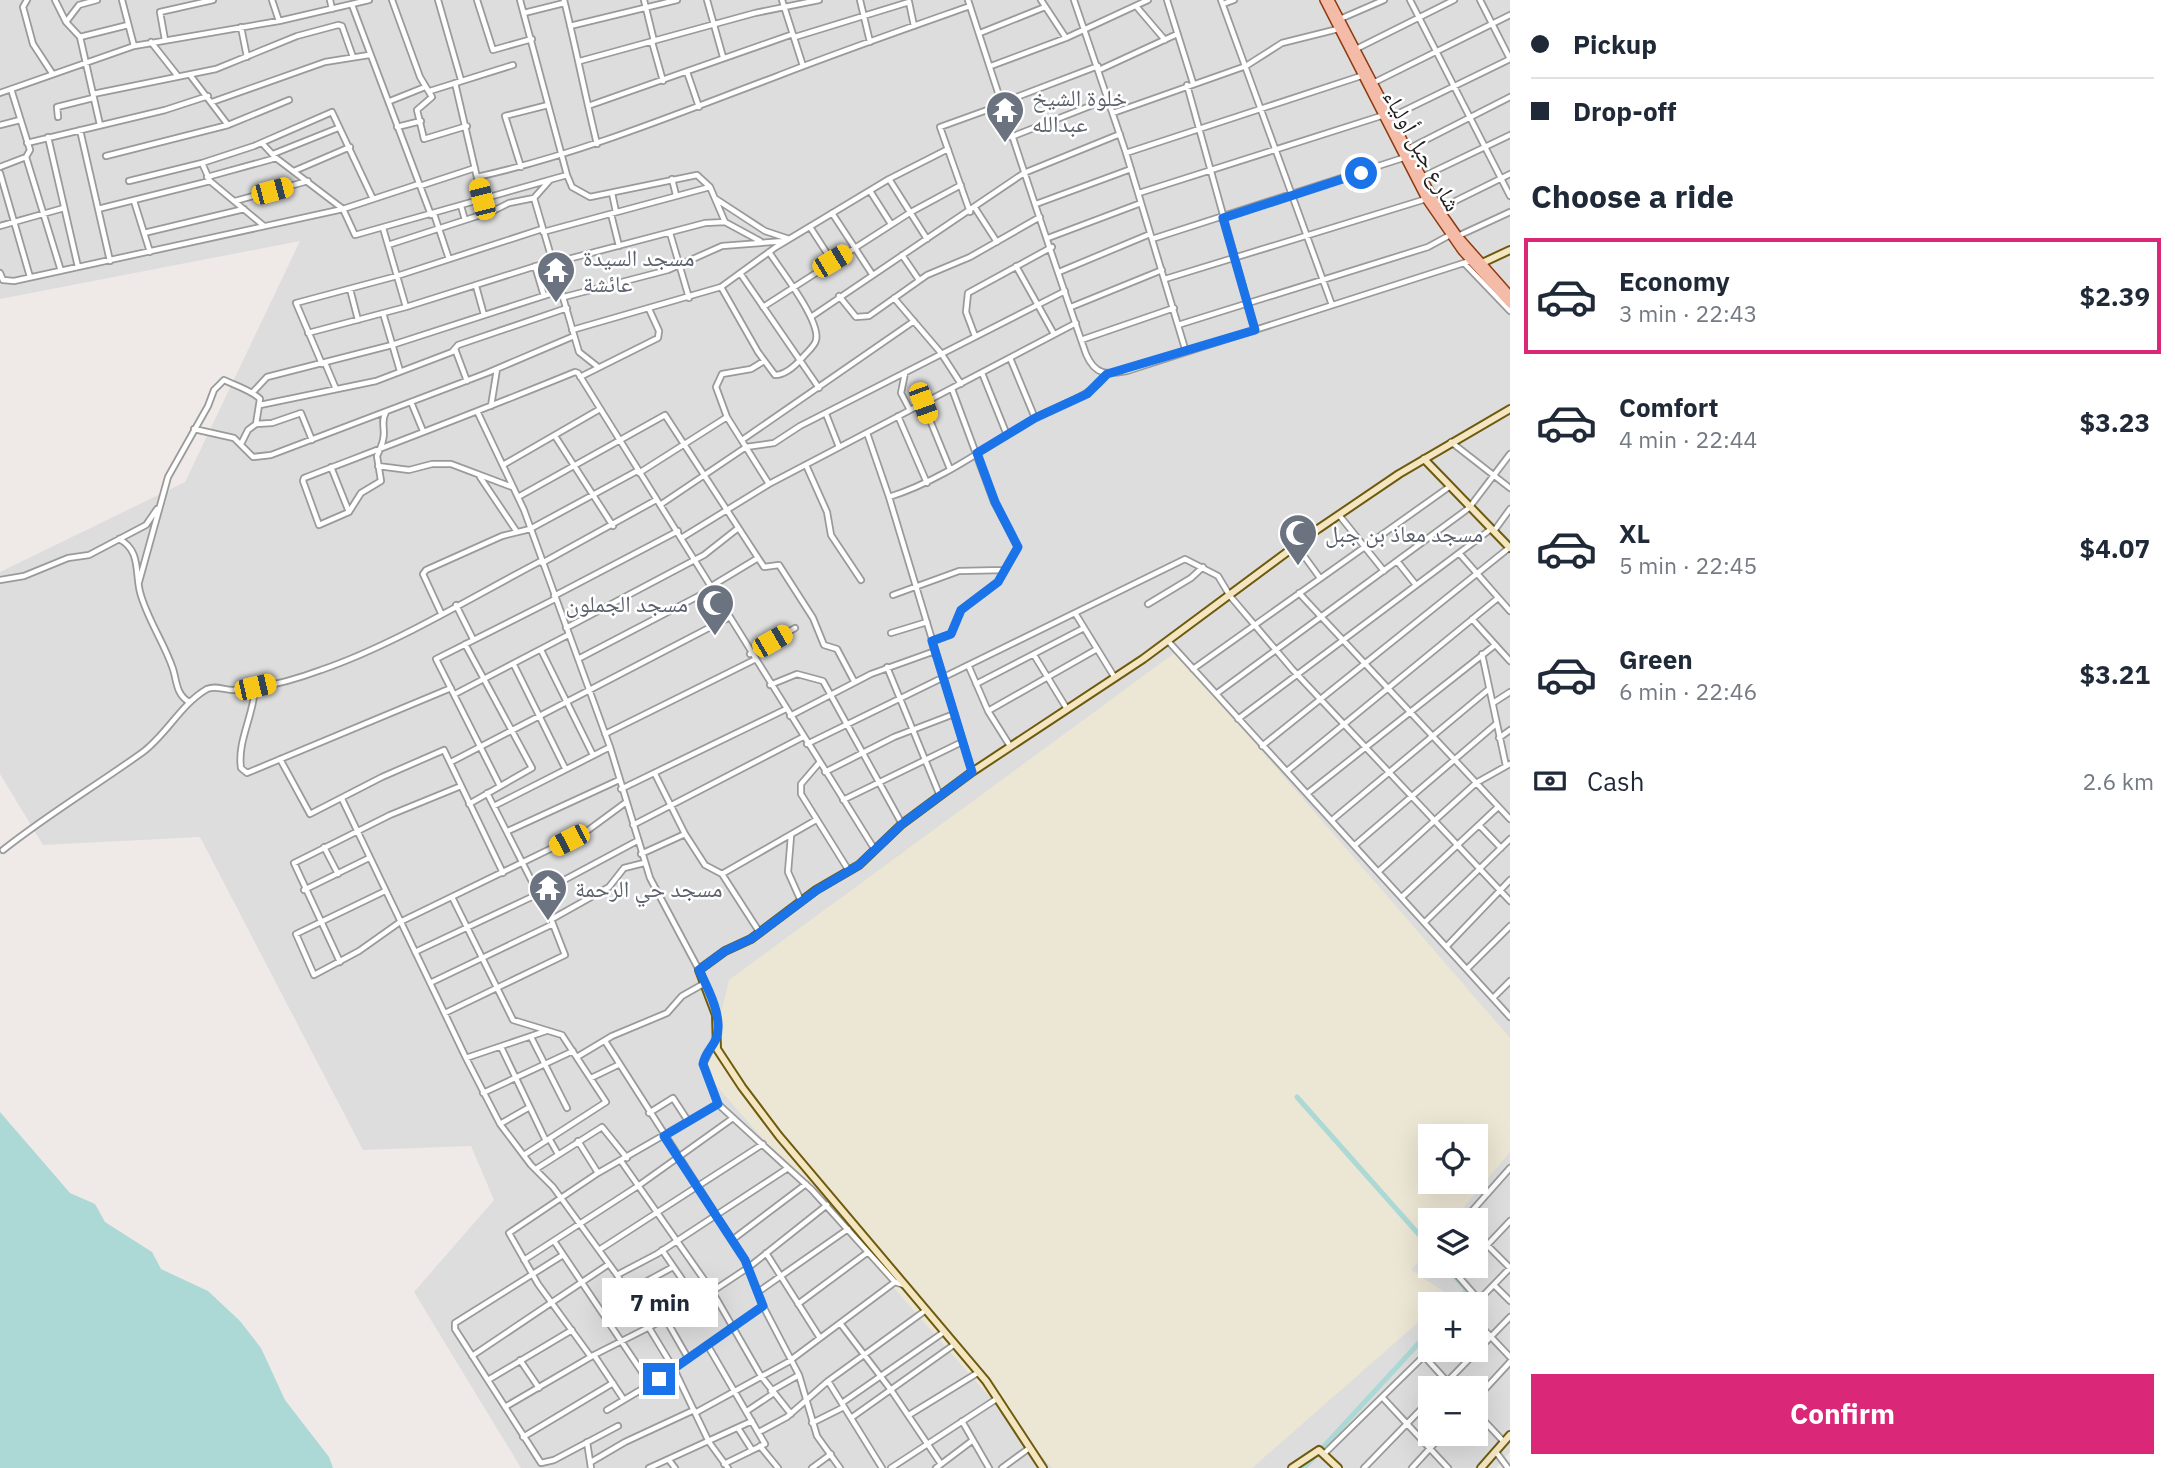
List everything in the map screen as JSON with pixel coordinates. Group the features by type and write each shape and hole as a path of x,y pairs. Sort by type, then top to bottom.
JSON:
{"main road":[{"name":"شارع جبل أولياء","path":"1324,0 1361,76 1391,117 1421,177 1473,263 1510,295"},
{"name":"شارع جبل أولياء","path":"1330,0 1356,49 1381,117 1426,199 1450,235 1510,304"}],"street":[{"path":"27,0 23,7 27,30 52,73"},
{"path":"55,0 66,22 80,37 100,125"},
{"path":"66,22 79,5 97,0"},
{"path":"122,0 134,46"},
{"path":"165,40 160,12 187,3 213,0"},
{"path":"272,0 279,21"},
{"path":"330,0 332,9"},
{"path":"0,91 134,46 279,21 369,0"},
{"path":"392,0 425,87 430,92 431,101 417,110 426,140 467,126"},
{"path":"438,0 482,199"},
{"path":"477,0 493,50 532,39"},
{"path":"520,0 572,187 589,197 697,175 710,187 725,222"},
{"path":"645,0 663,81"},
{"path":"570,26 677,0"},
{"path":"707,0 723,57"},
{"path":"782,0 803,66"},
{"path":"580,61 638,43 817,0"},
{"path":"860,0 870,43"},
{"path":"1041,0 1066,38"},
{"path":"1074,0 1120,134 1186,352"},
{"path":"991,66 1066,38 1148,0"},
{"path":"1167,0 1210,170 1255,330"},
{"path":"1234,0 1222,2 1332,305"},
{"path":"1340,19 1384,0"},
{"path":"1410,0 1510,196"},
{"path":"1356,49 1454,0"},
{"path":"1391,117 1510,59 1480,0"},
{"path":"524,13 564,1 597,144"},
{"path":"588,106 723,57 909,1 914,26"},
{"path":"477,177 597,144 870,43 969,3 991,66 1011,138 1052,247 1091,366 1107,374"},
{"path":"1138,3 1165,40"},
{"path":"352,5 449,259"},
{"path":"980,33 1045,7"},
{"path":"1370,85 1510,15"},
{"path":"80,37 128,25"},
{"path":"58,117 57,107 177,75 190,75 247,57 297,36 338,25 342,26 354,57"},
{"path":"242,27 247,57"},
{"path":"1113,113 1246,66 1282,43 1338,29"},
{"path":"997,242 972,210 941,126 1098,69 1175,35"},
{"path":"151,42 177,75"},
{"path":"212,102 287,74 369,55"},
{"path":"430,92 513,65"},
{"path":"687,72 699,107"},
{"path":"190,75 228,125"},
{"path":"1126,153 1361,76"},
{"path":"390,101 425,87"},
{"path":"0,167 26,157 30,152 11,89"},
{"path":"27,143 164,110 208,96"},
{"path":"1407,149 1510,97"},
{"path":"1011,138 1108,99"},
{"path":"106,156 228,125 289,100"},
{"path":"521,167 505,116 548,105"},
{"path":"129,181 202,163 262,142 330,112 373,199"},
{"path":"1139,194 1381,117"},
{"path":"0,125 20,120"},
{"path":"397,127 421,121"},
{"path":"98,209 209,179 275,156 338,128"},
{"path":"80,130 110,261"},
{"path":"811,317 1024,173 1120,134"},
{"path":"1421,177 1510,135"},
{"path":"48,137 78,267"},
{"path":"262,142 275,156 343,209 354,234 433,215 567,175"},
{"path":"294,171 349,147"},
{"path":"194,429 232,437 254,457 271,455 312,440 467,381 573,333 721,287 769,252 832,213 889,179 948,149"},
{"path":"26,157 61,271"},
{"path":"1059,272 1151,237 1223,218 1403,158"},
{"path":"202,163 209,179 264,227"},
{"path":"0,273 8,281 264,227 343,209 475,168"},
{"path":"1036,204 1131,169"},
{"path":"0,173 30,277"},
{"path":"1439,209 1510,174"},
{"path":"388,245 509,203 534,198 550,179"},
{"path":"671,179 676,195"},
{"path":"889,179 927,239"},
{"path":"234,201 308,181"},
{"path":"763,307 911,212 961,185"},
{"path":"336,389 296,303 397,276 543,230 710,187"},
{"path":"870,191 891,225"},
{"path":"612,192 619,246"},
{"path":"534,198 579,352 598,368"},
{"path":"715,199 765,231 788,240"},
{"path":"1165,279 1426,199"},
{"path":"134,201 150,252"},
{"path":"1048,238 1141,203"},
{"path":"461,205 465,220"},
{"path":"0,226 64,208"},
{"path":"144,233 244,209"},
{"path":"1458,236 1510,212"},
{"path":"832,213 872,274"},
{"path":"839,296 859,318 869,316 919,280 997,242 1040,217"},
{"path":"309,333 406,307 536,266 714,221 725,222 760,241"},
{"path":"810,227 832,261"},
{"path":"383,228 406,307"},
{"path":"670,233 689,298"},
{"path":"1178,326 1429,247 1450,235"},
{"path":"564,297 678,266 722,246 788,240"},
{"path":"975,336 966,312 968,293 1052,247"},
{"path":"889,497 927,484 1035,418 1087,394 1107,374 1186,352 1510,250"},
{"path":"721,287 764,361 778,375 799,361 817,339 811,317 769,252"},
{"path":"902,255 919,280"},
{"path":"1473,263 1510,311"},
{"path":"536,266 544,296"},
{"path":"1016,266 1054,334"},
{"path":"1070,307 1162,270"},
{"path":"740,273 819,388"},
{"path":"476,286 484,316"},
{"path":"350,289 358,320"},
{"path":"253,392 267,377 392,345 562,290"},
{"path":"3,850 143,752 173,723 189,702 216,686 226,690 255,687 336,665 658,503 746,447 774,443 941,353 1065,291"},
{"path":"894,298 941,353 961,384"},
{"path":"260,405 376,381 567,308"},
{"path":"1082,340 1174,308"},
{"path":"580,377 657,338 659,331 649,309"},
{"path":"383,313 400,371"},
{"path":"742,440 915,321"},
{"path":"682,537 769,484 1076,323"},
{"path":"455,349 467,381"},
{"path":"1010,357 1035,418"},
{"path":"764,361 751,369 727,372 718,379 717,392 727,417 769,484"},
{"path":"491,406 497,368"},
{"path":"386,412 382,420 384,436 380,448 381,481 361,493 349,512 321,525 303,479 331,467 380,448 423,431 491,406 575,372 682,537 750,654 874,850"},
{"path":"905,372 901,393 910,410"},
{"path":"982,373 1007,435"},
{"path":"138,582 168,477 222,380 253,392 260,405 256,424"},
{"path":"932,641 951,634 961,610 996,584 1017,553 1017,542 995,502 952,389"},
{"path":"411,402 423,431"},
{"path":"923,403 950,469"},
{"path":"699,970 760,933 802,901 849,871 902,824 972,772 1168,641 1296,544 1424,459 1510,408"},
{"path":"503,465 600,409"},
{"path":"477,411 518,497 590,690 610,747 640,854 666,913 706,983 716,1015 718,1049 742,1087 805,1166 979,1372 1043,1468"},
{"path":"241,444 248,430 256,424 272,423 302,412 312,440"},
{"path":"826,414 839,447"},
{"path":"518,497 572,464 665,415 737,529 766,569 779,565 813,618 824,645 837,649 854,681"},
{"path":"898,416 927,484"},
{"path":"441,613 423,572 449,557 530,529 638,472 727,417"},
{"path":"867,433 917,586 972,772"},
{"path":"555,436 612,526"},
{"path":"1451,442 1510,488"},
{"path":"1216,694 1469,508 1510,454"},
{"path":"1262,746 1510,548 1424,459"},
{"path":"379,466 409,470 436,463 450,464 513,488"},
{"path":"806,465 827,512 831,535 861,580"},
{"path":"331,467 349,512"},
{"path":"478,475 517,532"},
{"path":"1194,669 1450,486"},
{"path":"0,580 24,576 68,558 83,558 146,525 159,505"},
{"path":"1238,719 1492,531 1510,509"},
{"path":"1339,515 1384,571"},
{"path":"565,628 695,560 737,529"},
{"path":"500,786 436,659 678,531"},
{"path":"119,539 130,547 135,556 138,582 148,614 173,668 180,695 189,702"},
{"path":"1296,544 1320,578"},
{"path":"1459,553 1510,609"},
{"path":"578,659 711,588 758,558"},
{"path":"807,744 969,667 1175,561 1185,559 1218,576 1230,596 1298,674 1510,901"},
{"path":"1397,561 1416,585"},
{"path":"1147,604 1191,578 1203,567"},
{"path":"893,595 959,571 1005,570"},
{"path":"1299,593 1345,639 1431,737 1510,819"},
{"path":"1287,771 1498,598"},
{"path":"456,605 473,639"},
{"path":"1075,613 1115,678"},
{"path":"451,762 728,618"},
{"path":"1472,619 1510,661"},
{"path":"891,633 928,622"},
{"path":"750,654 795,628"},
{"path":"976,684 1084,628"},
{"path":"455,694 568,635"},
{"path":"1168,641 1510,1017"},
{"path":"465,644 532,770 469,804"},
{"path":"1308,793 1495,645"},
{"path":"988,711 1097,649"},
{"path":"541,650 593,755"},
{"path":"1504,655 1510,650"},
{"path":"790,716 854,681 935,651"},
{"path":"1379,871 1476,783 1508,765 1499,738 1482,654"},
{"path":"1034,655 1067,709"},
{"path":"605,734 754,660"},
{"path":"514,665 565,768"},
{"path":"887,667 940,797"},
{"path":"969,667 988,711 1010,746"},
{"path":"770,685 800,674 823,681 902,824"},
{"path":"255,687 254,708 241,749 241,768 251,772 451,688"},
{"path":"1332,820 1489,689"},
{"path":"1493,703 1510,691"},
{"path":"621,789 786,709"},
{"path":"825,772 914,729 954,714"},
{"path":"1355,845 1496,724"},
{"path":"1499,738 1510,730"},
{"path":"632,825 803,737"},
{"path":"842,800 962,742"},
{"path":"495,806 610,747"},
{"path":"281,759 307,813 443,750 503,873"},
{"path":"819,762 804,778 800,790 849,871"},
{"path":"655,774 685,834 705,865 722,874 760,933"},
{"path":"508,831 619,780"},
{"path":"340,962 292,865 356,831 461,786"},
{"path":"446,1013 565,955 552,921 487,793"},
{"path":"342,799 500,1124 560,1197 617,1275 674,1368 709,1442 726,1466 765,1442 708,1346"},
{"path":"385,891 296,934 314,975 340,962 400,922 587,831 625,803"},
{"path":"1503,812 1510,806"},
{"path":"1402,897 1498,807"},
{"path":"722,874 816,820"},
{"path":"1479,825 1502,848"},
{"path":"640,854 685,834"},
{"path":"791,836 788,872 802,901"},
{"path":"1424,922 1510,839"},
{"path":"415,952 538,894 637,841"},
{"path":"324,847 338,874"},
{"path":"304,890 369,859"},
{"path":"430,983 552,921 609,887 624,868 644,863"},
{"path":"1447,946 1510,880"},
{"path":"452,897 515,1022 562,1035 606,1104 524,1155"},
{"path":"1467,969 1510,926"},
{"path":"1493,998 1510,981"},
{"path":"577,1057 667,1013 681,996 706,983"},
{"path":"466,1058 547,1031"},
{"path":"531,1037 567,1108"},
{"path":"716,1039 703,1064 718,1104 813,1190 895,1282 905,1285"},
{"path":"606,1041 618,1065 748,1267 763,1306 799,1375 808,1398 812,1423 839,1468"},
{"path":"501,1047 528,1108 558,1154"},
{"path":"483,1093 573,1051"},
{"path":"591,1078 618,1065"},
{"path":"649,1113 673,1098 688,1121"},
{"path":"624,1400 551,1303 509,1233 598,1173 718,1104"},
{"path":"500,1124 528,1108"},
{"path":"524,1260 678,1158 733,1118"},
{"path":"536,1169 604,1126 638,1185 712,1292 761,1376 791,1414"},
{"path":"578,1142 598,1173"},
{"path":"599,1250 659,1214 764,1144"},
{"path":"805,1166 813,1190"},
{"path":"617,1275 662,1250 788,1168"},
{"path":"1475,1208 1510,1168"},
{"path":"732,1240 806,1184"},
{"path":"505,1407 712,1292 827,1205"},
{"path":"1487,1292 1510,1268 1488,1245 1510,1221"},
{"path":"758,1292 855,1225"},
{"path":"554,1241 623,1340 650,1384"},
{"path":"662,1250 697,1301"},
{"path":"797,1304 868,1252"},
{"path":"766,1253 820,1338"},
{"path":"563,1255 455,1324 455,1329 538,1461 544,1463 618,1426"},
{"path":"472,1356 609,1264"},
{"path":"627,1292 673,1267"},
{"path":"587,1442 591,1465 625,1441 695,1411 792,1359 895,1282"},
{"path":"1494,1285 1510,1301"},
{"path":"607,1410 708,1346 763,1306"},
{"path":"758,1432 791,1414 828,1381 926,1311"},
{"path":"1453,1376 1510,1317"},
{"path":"665,1318 688,1358"},
{"path":"840,1323 909,1415 941,1464"},
{"path":"488,1380 572,1330"},
{"path":"812,1423 843,1405 945,1331"},
{"path":"1488,1334 1510,1357"},
{"path":"850,1418 955,1344"},
{"path":"520,1360 539,1388"},
{"path":"1325,1453 1418,1362"},
{"path":"1429,1362 1442,1376"},
{"path":"1488,1386 1510,1363"},
{"path":"909,1415 979,1372"},
{"path":"747,1411 799,1375"},
{"path":"828,1381 882,1468"},
{"path":"523,1437 613,1383"},
{"path":"891,1468 899,1466 927,1443 998,1398"},
{"path":"1382,1398 1448,1468"},
{"path":"1364,1468 1418,1412"},
{"path":"649,1468 752,1421"},
{"path":"962,1421 989,1468"},
{"path":"1488,1425 1504,1442"},
{"path":"738,1428 752,1450"},
{"path":"1481,1468 1510,1435"},
{"path":"936,1468 973,1440"},
{"path":"760,1446 778,1468"},
{"path":"1412,1468 1433,1446"},
{"path":"1002,1468 1028,1449"},
{"path":"1292,1468 1317,1450 1325,1453 1338,1468"},
{"path":"1496,1452 1508,1468"},
{"path":"812,1468 831,1454"},
{"path":"669,1460 675,1468"}],"shaded area":[{"path":"0,0 1510,0 1510,1452 1496,1468 521,1468 414,1292 494,1200 471,1146 363,1150 200,837 43,845 0,774 0,572 185,482 300,241 0,299"},
{"path":"1176,652 1510,1038 1510,1152 1488,1178 1488,1124 1418,1124 1418,1194 1475,1194 1463,1208 1418,1208 1418,1262 1411,1270 1418,1275 1418,1278 1423,1278 1444,1292 1418,1292 1418,1323 1252,1468 1052,1468 706,1074 729,980"}],"water":[{"path":"0,1112 70,1193 95,1204 105,1222 152,1252 161,1269 208,1291 240,1321 261,1348 285,1400 329,1457 333,1468 0,1468"}],"waterway":[{"path":"1297,1097 1418,1233"},
{"path":"1456,1278 1467,1290 1465,1292"},
{"path":"1304,1468 1418,1344"}],"place":[{"name":"خلوة الشيخ عبدالله","path":"1005,144"},
{"name":"مسجد السيدة عائشة","path":"556,304"},
{"name":"مسجد معاذ بن جبل","path":"1298,567"},
{"name":"مسجد الجملون","path":"715,637"},
{"name":"مسجد حي الرحمة","path":"548,922"}],"route":[{"path":"659,1379 763,1306 745,1260 664,1136 718,1104 703,1070 706,1053 716,1039 717,1020 710,992 699,970 725,951 751,939 817,890 859,865 902,824 972,772 932,641 951,634 961,610 978,594 998,582 1017,553 1018,547 1017,540 993,498 977,453 1035,418 1073,398 1087,394 1107,374 1127,371 1255,330 1223,218 1361,173"}]}
